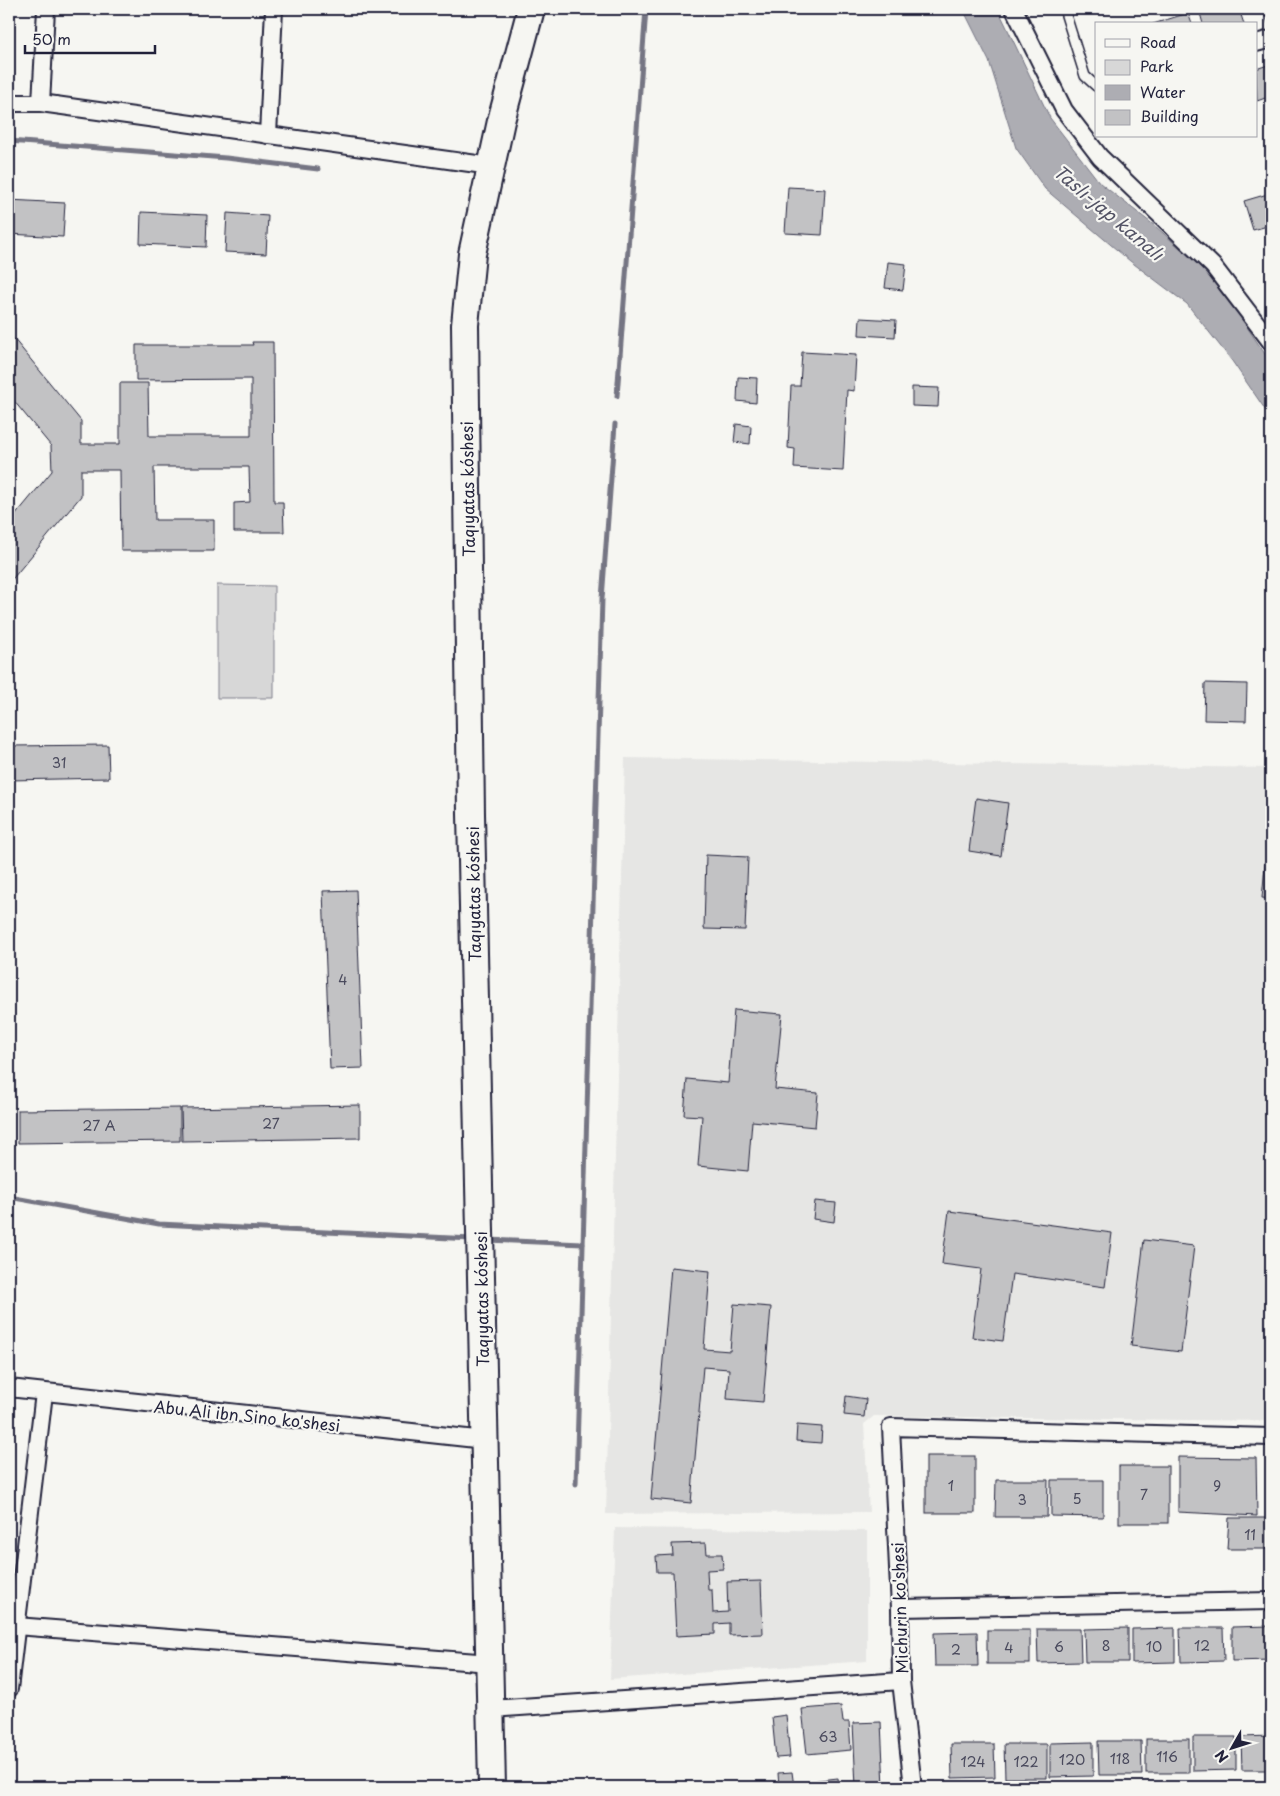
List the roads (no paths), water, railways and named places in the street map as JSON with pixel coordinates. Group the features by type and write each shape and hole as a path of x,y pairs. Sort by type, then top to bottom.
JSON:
{"main road":[{"name":"Taqıyatas kóshesi","path":"492,1787 471,824 465,325 472,254 491,166 531,9"}],"street":[{"path":"41,104 46,9"},
{"path":"268,135 274,9"},
{"path":"1014,9 1064,110 1100,157 1213,266 1271,342"},
{"path":"1258,42 1271,39"},
{"path":"9,103 41,104 491,166"},
{"name":"Abu Ali ibn Sino ko'shesi","path":"9,1388 485,1440"},
{"path":"9,1690 44,1393"},
{"name":"Michurin ko'shesi","path":"912,1787 901,1681 900,1608 891,1427 1271,1437"},
{"path":"900,1608 1271,1601"},
{"path":"16,1626 490,1663"},
{"path":"491,1709 901,1681"}],"lane":[{"path":"1064,9 1085,76 1095,85"}],"water":[{"name":"Taslı-jap kanalı","path":"963,9 998,9 1050,118 1100,183 1155,226 1215,279 1271,363 1271,418 1232,361 1187,304 1130,261 1045,189 1016,148 989,61"}],"waterway":[{"path":"617,396 646,9"},
{"path":"9,141 226,158 318,169"},
{"path":"576,1484 602,599 615,424"},
{"path":"9,1197 159,1224 472,1239"},
{"path":"488,1240 583,1244"}]}
